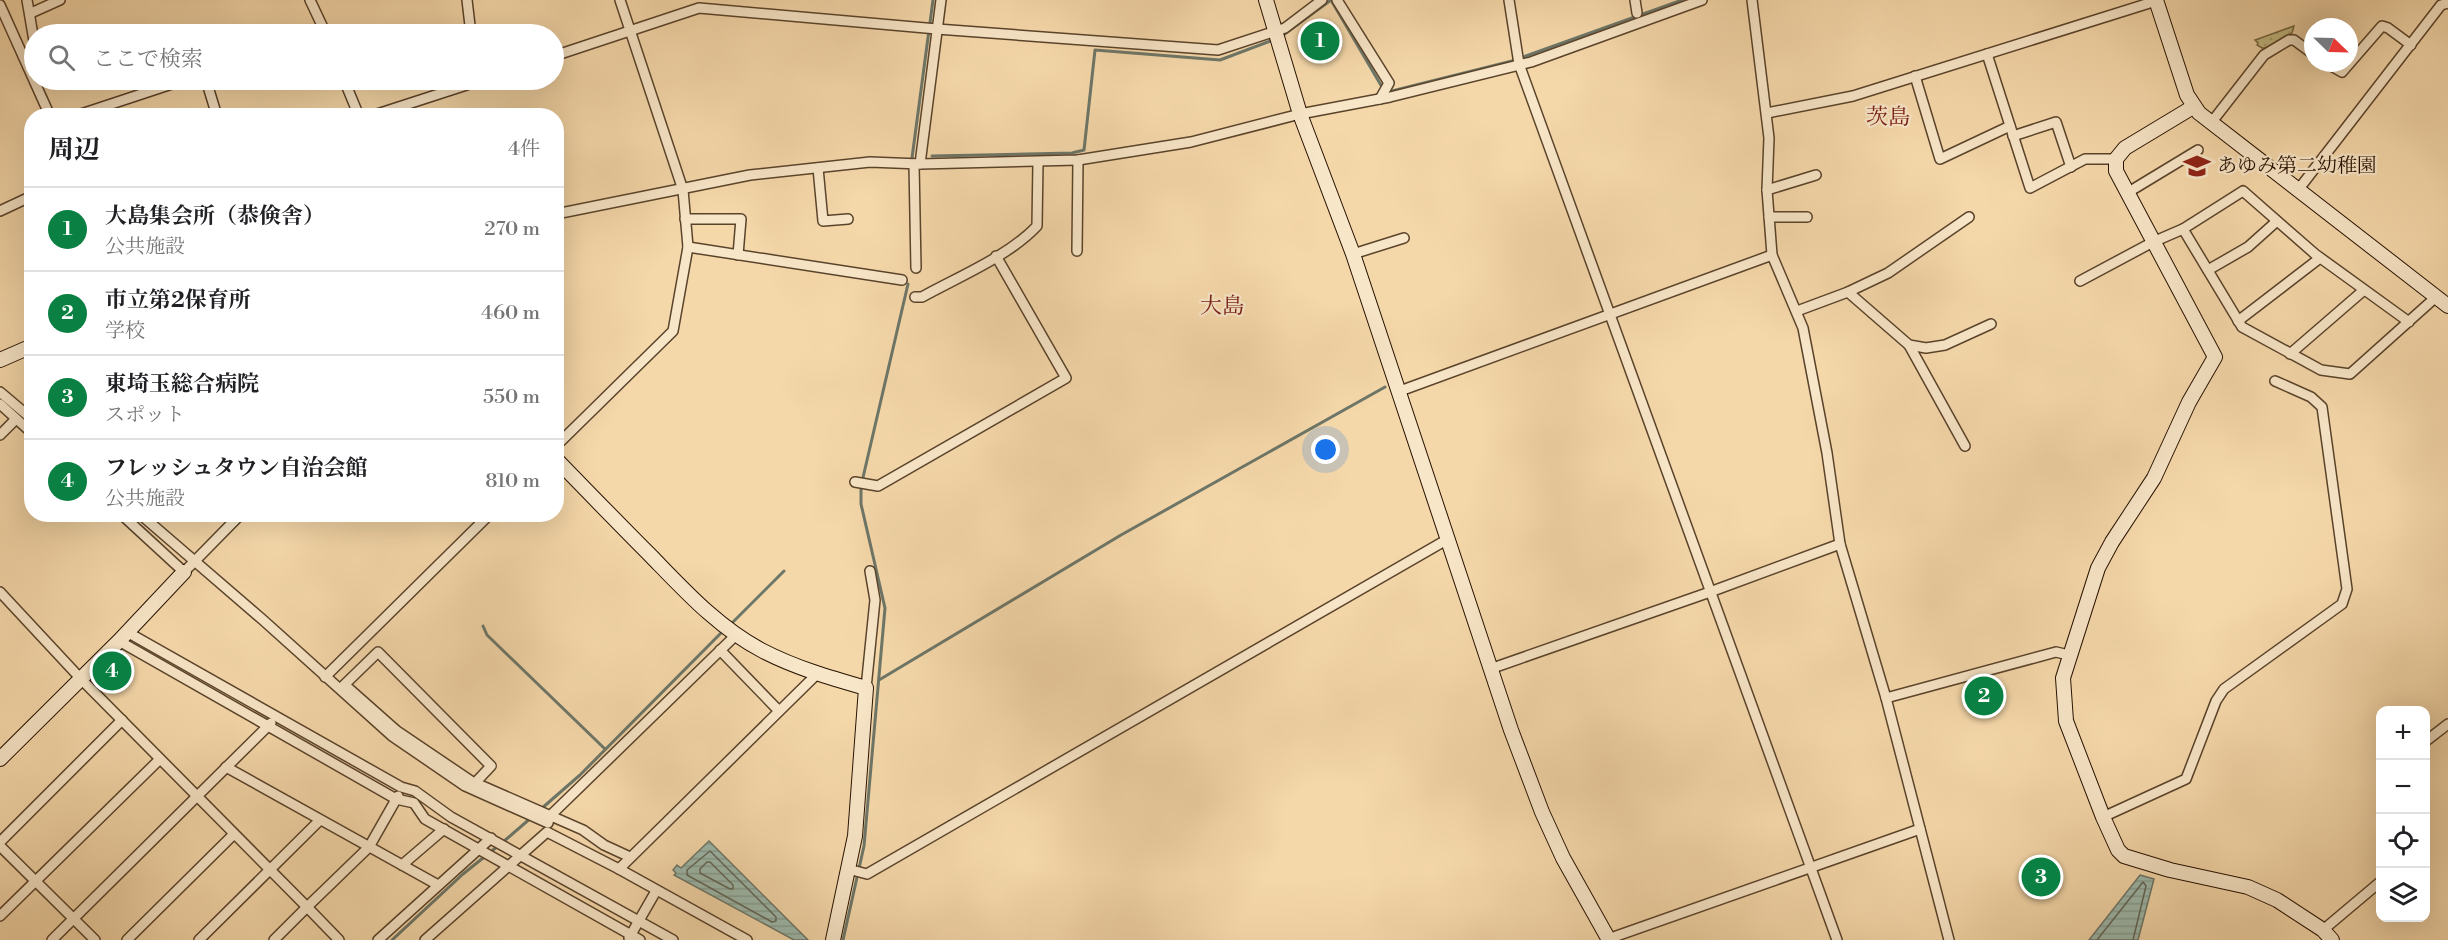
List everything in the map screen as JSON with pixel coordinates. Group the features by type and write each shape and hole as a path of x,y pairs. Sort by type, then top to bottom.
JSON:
{"street":[{"path":"27,0 32,24"},
{"path":"31,13 60,0"},
{"path":"310,0 320,24"},
{"path":"467,0 470,24"},
{"path":"564,438 673,331 688,247 683,190 620,0"},
{"path":"916,268 917,164 941,0"},
{"path":"1266,0 1300,114 1353,254 1490,669 1542,812 1563,858 1608,939 1920,829"},
{"path":"564,53 699,8 1218,50 1285,28 1322,0"},
{"path":"1337,0 1389,83 1380,99"},
{"path":"1509,0 1519,64 1837,940"},
{"path":"1635,0 1637,13"},
{"path":"564,212 750,175 870,162 917,164 1078,160 1191,142 1300,114 1380,99 1519,64 1617,33 1702,0"},
{"path":"1752,0 1769,138 1767,190 1772,255 1803,328 1827,453 1840,544 1886,698 1949,940"},
{"path":"1767,113 1853,96 2156,0 2193,107 2448,306"},
{"path":"2298,190 2441,5 2448,3"},
{"path":"0,5 24,58"},
{"path":"2358,54 2382,26 2411,45"},
{"path":"2211,123 2264,55 2294,40 2304,47"},
{"path":"1987,54 2030,188 2085,159 2116,159"},
{"path":"1915,76 1940,159 2012,131 2056,122 2070,167"},
{"path":"39,90 47,108"},
{"path":"42,90 44,102"},
{"path":"99,108 154,90"},
{"path":"209,90 215,108"},
{"path":"348,90 356,108"},
{"path":"395,108 449,90"},
{"path":"2193,107 2125,148 2116,159 2116,171 2215,357 2188,402 2154,478 2102,561 2069,655 2063,690 2066,721 2109,814 2118,850 2124,856 2170,870 2248,887 2277,900 2328,931 2376,886"},
{"path":"2127,193 2198,150"},
{"path":"1077,251 1078,160"},
{"path":"915,297 922,297 996,256 1030,234 1037,226 1038,162"},
{"path":"818,168 823,221 848,219"},
{"path":"1767,190 1816,175"},
{"path":"2080,281 2153,242 2183,229 2243,191 2320,258 2409,322"},
{"path":"0,211 24,200"},
{"path":"1769,217 1807,217"},
{"path":"1797,311 1848,292 1888,273 1969,217"},
{"path":"685,219 741,219 738,255"},
{"path":"2208,270 2248,248 2277,221"},
{"path":"2183,229 2242,327 2321,370 2350,374 2436,297"},
{"path":"1353,254 1404,238"},
{"path":"688,247 902,280"},
{"path":"1400,391 1772,255"},
{"path":"855,482 878,486 1066,378 996,256"},
{"path":"2238,321 2320,258"},
{"path":"2290,354 2364,290"},
{"path":"1848,292 1909,345 1965,446"},
{"path":"1909,345 1926,348 1945,345 1990,324"},
{"path":"1,357 24,349"},
{"path":"2109,814 2186,779 2216,701 2224,689 2342,604 2345,599 2347,589 2322,407 2311,397 2275,381"},
{"path":"0,392 24,412"},
{"path":"0,404 24,426"},
{"path":"0,435 16,419"},
{"path":"564,467 715,619 764,651 817,674 866,688"},
{"path":"131,522 263,620 325,677 342,687 397,731 475,783 548,823 619,869 747,940"},
{"path":"148,522 189,566"},
{"path":"0,759 123,637 233,522"},
{"path":"325,677 482,522"},
{"path":"848,869 867,874 1448,539"},
{"path":"1490,669 1840,544"},
{"path":"833,940 855,836 875,600 870,571"},
{"path":"0,592 81,679 339,940"},
{"path":"425,940 510,866 548,823 736,634"},
{"path":"123,637 276,717 401,787 415,791 452,817 673,940"},
{"path":"123,637 267,726 396,799 414,803 425,819 630,937 640,940"},
{"path":"720,650 780,711"},
{"path":"342,687 378,652 491,766 475,783"},
{"path":"1886,698 2056,652 2069,655"},
{"path":"619,869 817,674"},
{"path":"342,687 392,736 465,786 548,823 583,830 604,845 630,857"},
{"path":"52,940 276,717"},
{"path":"94,940 0,844 122,720"},
{"path":"2430,738 2448,724"},
{"path":"0,916 160,759"},
{"path":"226,766 438,885"},
{"path":"274,940 369,847 401,787"},
{"path":"425,819 434,803"},
{"path":"199,940 320,820"},
{"path":"402,865 444,828"},
{"path":"127,940 234,834"},
{"path":"378,940 491,838"},
{"path":"630,937 656,891"}],"shaded area":[{"path":"2294,26 2292,33 2266,48 2257,45 2255,40"}],"water":[{"path":"709,841 808,940 794,940 674,875 676,873 673,870 677,865 681,868"},
{"path":"2140,875 2154,879 2138,940 2089,940"}],"waterway":[{"path":"912,158 933,0"},
{"path":"1282,36 1331,0 1382,87 1388,92 1512,61 1682,0"},
{"path":"932,156 1072,153 1084,150 1095,50 1220,60 1273,40"},
{"path":"843,940 864,846 885,608 861,504 861,486 908,284"},
{"path":"879,680 1121,535 1385,387"},
{"path":"730,625 784,571"},
{"path":"483,626 487,635 604,748"},
{"path":"541,809 580,775 723,631"},
{"path":"503,842 532,817"},
{"path":"392,940 463,874 498,846"}],"place":[{"name":"大島集会所（恭倹舎）","path":"1320,41"},
{"name":"あゆみ第二幼稚園","path":"2197,166"},
{"name":"フレッシュタウン自治会館","path":"112,671"},
{"name":"市立第2保育所","path":"1984,696"},
{"name":"東埼玉総合病院","path":"2041,877"}],"district":[{"name":"茨島","path":"1888,117"},
{"name":"大島","path":"1222,306"}]}
